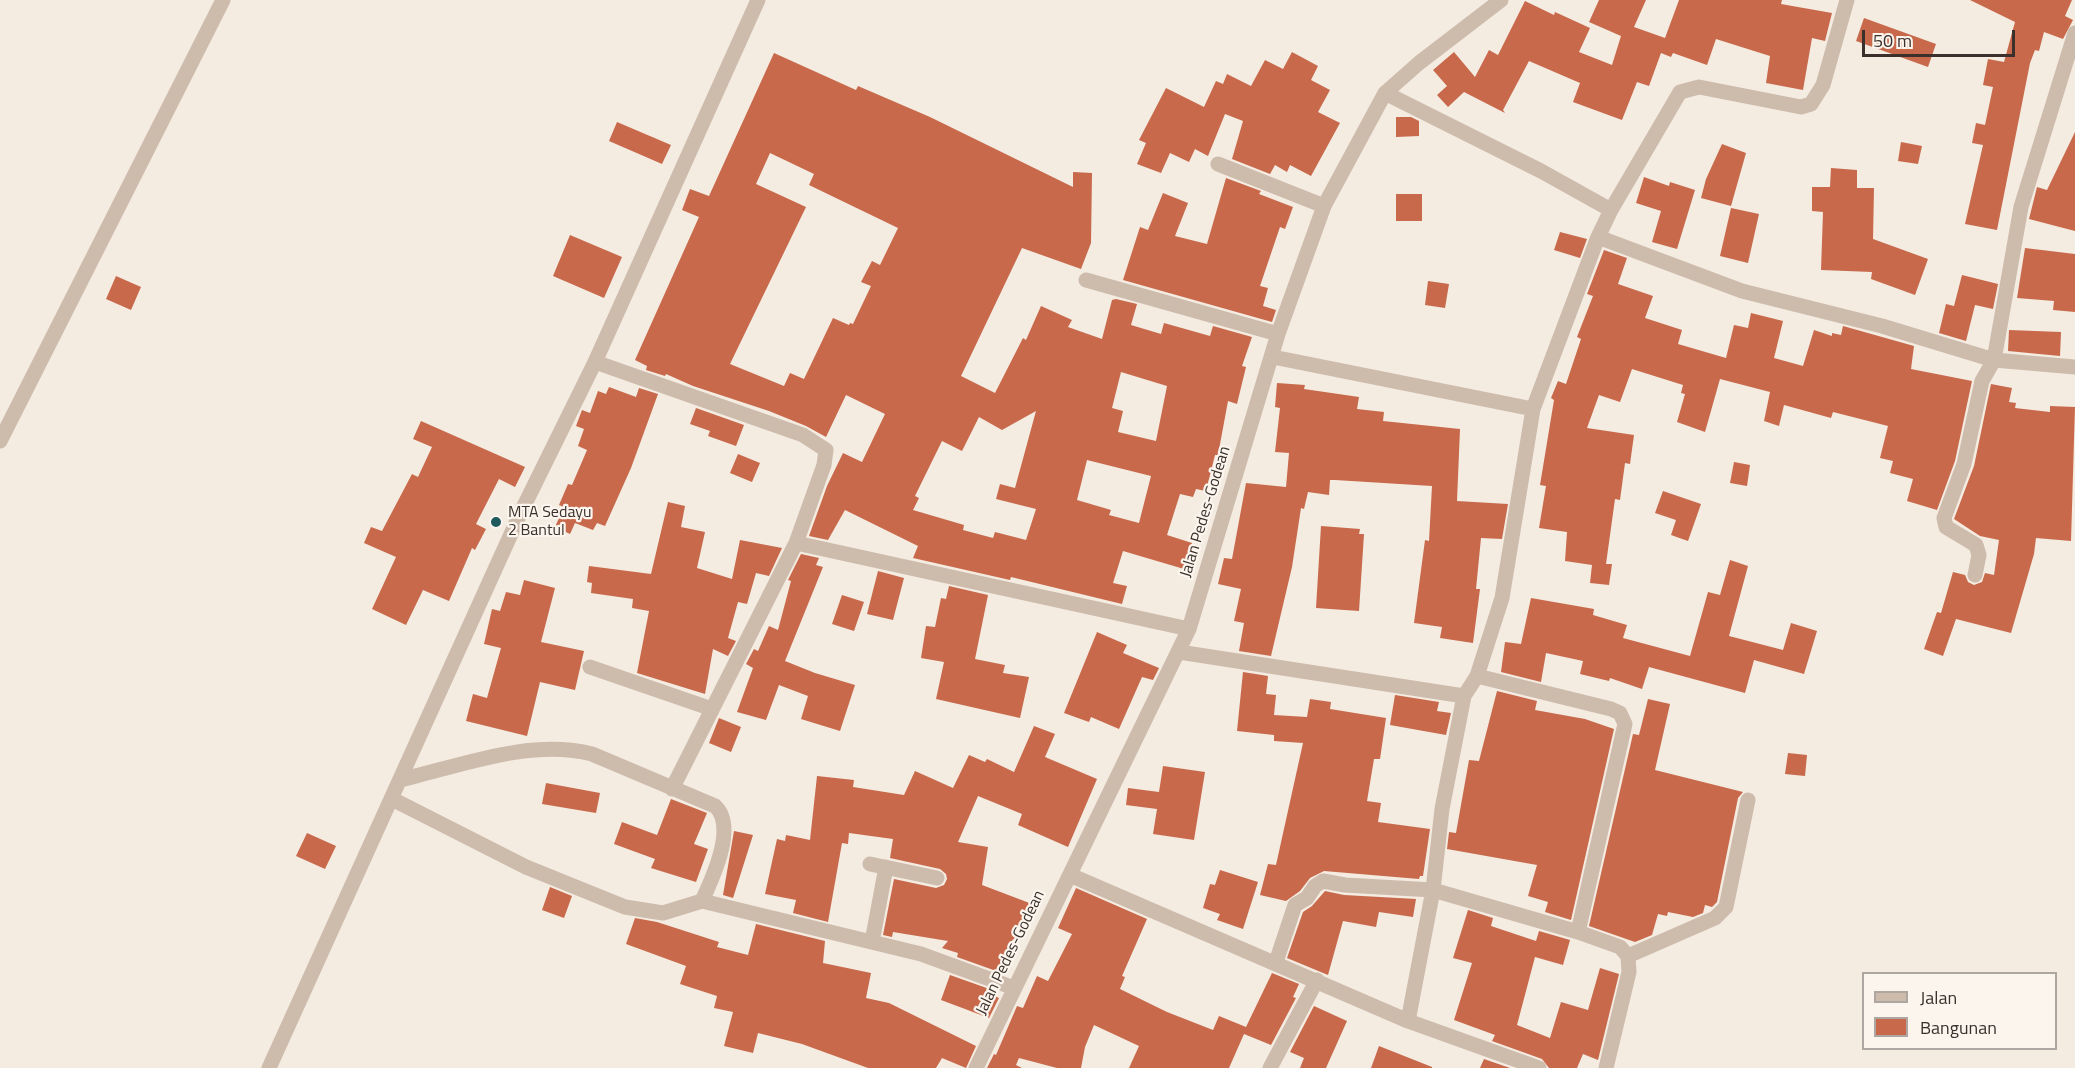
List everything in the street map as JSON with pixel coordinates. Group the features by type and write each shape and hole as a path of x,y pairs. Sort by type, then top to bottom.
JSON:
{"street":[{"path":"0,441 223,0"},
{"path":"268,1068 521,512 595,362 758,0"},
{"name":"Jalan Pedes-Godean","path":"976,1068 1189,629 1273,357 1278,334 1324,206 1385,93 1419,63 1501,0"},
{"path":"1408,1021 1433,890 1442,809 1464,696 1478,676 1502,598 1533,409 1598,237 1611,210 1680,92 1699,87 1801,107 1811,104 1822,85 1847,0"},
{"path":"1975,575 1979,555 1976,545 1946,527 1944,518 1958,473 1964,464 1982,381 1994,360 2021,207 2075,33"},
{"path":"1385,93 1541,171 1611,210"},
{"path":"1218,164 1324,206"},
{"path":"1598,237 1742,291 1882,326 1994,360 2075,367"},
{"path":"1086,280 1278,334"},
{"path":"1273,357 1533,409"},
{"path":"595,362 803,435 824,446 827,454 796,543 672,789"},
{"path":"796,543 1189,629"},
{"path":"1179,652 1464,696"},
{"path":"590,667 712,709"},
{"path":"1478,676 1611,709 1620,713 1625,724 1578,932"},
{"path":"402,776 517,752 555,748 592,754 715,806 722,812 726,822 715,874 702,901"},
{"path":"392,799 526,867 625,907 663,913 702,901 921,954 1014,988"},
{"path":"1628,956 1715,918 1726,907 1748,800"},
{"path":"870,864 937,878"},
{"path":"872,942 886,867"},
{"path":"1070,875 1408,1021 1539,1068"},
{"path":"1276,963 1292,910 1300,900 1311,895 1318,882 1433,890 1578,932 1620,947 1628,956 1629,972 1606,1068"},
{"path":"1270,1068 1317,980"}],"building":[{"path":"1599,0 1646,0 1634,27 1665,38 1679,0 1782,0 1781,4 1832,13 1825,41 1812,38 1803,90 1766,83 1770,56 1716,39 1707,65 1673,53 1671,57 1661,53 1649,86 1637,82 1622,120 1573,102 1580,83 1529,61 1503,110 1505,113 1464,92 1448,107 1437,95 1447,86 1433,70 1454,52 1475,77 1489,50 1498,55 1525,1 1554,15 1555,12 1590,28 1579,52 1612,65 1621,36 1589,22"},
{"path":"1970,0 2072,0 2065,16 2073,20 2063,39 2044,32 2039,51 2035,50 2030,63 1997,230 1965,224 1983,145 1972,143 1976,123 1985,125 1993,87 1983,85 1988,59 2004,62 2015,22"},
{"path":"1864,18 1936,44 1928,67 1856,41"},
{"path":"1292,52 1318,66 1311,80 1330,90 1318,112 1340,123 1311,176 1290,165 1287,172 1275,165 1270,174 1232,159 1243,121 1225,114 1208,156 1195,149 1189,162 1170,153 1161,173 1137,164 1146,143 1139,140 1166,88 1204,107 1216,81 1223,84 1227,74 1251,86 1265,60 1283,69"},
{"path":"774,53 856,90 858,86 930,117 1073,187 1073,172 1092,173 1091,243 1081,269 1022,248 961,376 995,393 1023,338 1026,340 1041,306 1072,320 1068,327 1102,339 1112,300 1116,299 1137,304 1131,325 1161,334 1164,323 1210,336 1213,326 1252,337 1242,366 1246,367 1237,404 1228,401 1218,455 1215,455 1206,491 1196,489 1193,497 1180,494 1167,535 1192,543 1184,569 1123,551 1113,583 1127,586 1122,604 1011,577 1010,580 913,558 918,546 845,510 828,540 809,536 827,486 843,453 862,462 885,414 846,395 826,437 769,411 693,386 666,374 665,376 646,370 647,366 635,360 699,217 682,210 690,189 709,196","holes":["770,153 814,174 809,185 898,228 880,265 872,261 861,282 871,286 853,324 849,325 833,318 804,379 790,373 784,386 730,364 806,207 756,184","1121,372 1167,386 1156,441 1118,432 1123,411 1112,408","1036,411 1015,488 1000,484 996,499 1036,509 1026,540 995,532 993,538 963,530 964,525 913,510 919,498 915,496 942,441 962,451 979,417 1002,430","1087,460 1151,476 1139,523 1109,515 1111,510 1077,500"]},
{"path":"1396,117 1411,117 1419,121 1419,136 1396,137"},
{"path":"617,122 671,145 662,164 609,141"},
{"path":"2075,132 2075,231 2029,219 2037,187 2047,190"},
{"path":"1901,142 1922,146 1918,164 1898,161"},
{"path":"1722,144 1746,153 1731,206 1701,198 1706,179"},
{"path":"1831,168 1857,170 1857,188 1874,188 1873,239 1928,259 1915,295 1871,279 1872,272 1821,270 1823,212 1812,211 1812,187 1830,187"},
{"path":"1644,177 1669,186 1670,182 1695,190 1677,249 1652,242 1661,211 1636,203"},
{"path":"1226,178 1261,191 1259,194 1293,207 1285,229 1280,227 1260,286 1268,288 1263,306 1276,310 1272,322 1123,280 1140,227 1148,230 1163,193 1188,203 1175,236 1207,244"},
{"path":"1396,194 1422,194 1422,221 1396,221"},
{"path":"1731,208 1759,214 1748,263 1720,256"},
{"path":"1560,232 1587,239 1580,258 1554,250"},
{"path":"570,235 622,257 604,298 553,276"},
{"path":"2025,248 2075,254 2075,312 2053,310 2054,301 2017,298"},
{"path":"1604,250 1627,258 1618,284 1653,296 1645,318 1682,330 1678,344 1726,358 1734,325 1748,328 1751,313 1783,321 1774,358 1803,366 1814,330 1832,336 1832,333 1841,335 1843,326 1914,346 1911,369 1972,381 1955,461 1937,510 1907,501 1913,479 1890,473 1893,461 1880,458 1888,426 1833,412 1831,418 1784,405 1779,426 1764,421 1770,392 1720,379 1705,432 1677,422 1685,394 1681,393 1683,385 1632,369 1620,402 1599,395 1587,428 1634,435 1630,464 1625,463 1620,500 1615,499 1606,564 1612,564 1609,585 1590,583 1592,565 1565,561 1567,532 1539,528 1546,486 1540,485 1554,400 1551,398 1558,381 1566,384 1581,339 1577,337 1593,296 1587,294"},
{"path":"1962,275 1998,284 1993,309 1975,305 1966,341 1939,333 1946,304 1954,306"},
{"path":"116,276 141,287 131,310 106,299"},
{"path":"1428,281 1449,284 1445,308 1425,305"},
{"path":"2009,330 2061,332 2060,356 2008,351"},
{"path":"1277,383 1305,385 1304,389 1359,397 1357,409 1384,412 1383,421 1460,429 1457,501 1508,504 1502,539 1481,538 1476,589 1480,589 1473,643 1440,638 1442,627 1414,623 1425,540 1429,541 1432,486 1330,480 1329,495 1308,492 1304,509 1301,508 1292,567 1271,656 1239,651 1244,623 1234,621 1241,589 1218,584 1224,558 1232,559 1246,483 1286,487 1289,453 1275,452 1280,408 1275,407"},
{"path":"1991,384 2012,388 2009,402 2016,403 2015,408 2050,412 2050,406 2075,407 2071,541 2036,538 2034,554 2011,633 1956,619 1943,656 1924,649 1937,612 1941,613 1953,572 1965,575 1968,582 1974,585 1982,582 1985,573 1994,575 1999,540 1980,536 1954,519 1974,466"},
{"path":"609,387 636,397 639,388 658,394 631,468 605,526 597,523 593,530 575,523 570,534 555,527 564,507 559,505 568,484 572,485 587,450 578,446 584,429 576,426 582,410 590,413 598,391 606,394"},
{"path":"696,408 744,425 736,446 708,436 710,431 690,424"},
{"path":"421,421 525,467 515,487 499,479 476,524 486,529 475,550 472,548 449,601 423,590 406,625 372,609 396,557 364,543 371,527 382,531 412,474 418,477 432,447 413,439"},
{"path":"738,454 760,463 752,482 730,473"},
{"path":"1734,462 1750,465 1747,486 1730,483"},
{"path":"1663,491 1701,504 1688,541 1671,535 1676,520 1655,513"},
{"path":"668,502 685,506 681,527 705,532 697,568 732,579 740,540 782,548 769,576 756,573 747,604 738,602 728,638 736,641 728,656 713,649 705,694 637,673 649,611 632,608 633,599 591,593 592,583 587,582 589,566 651,574"},
{"path":"1321,526 1360,529 1359,534 1364,534 1359,611 1316,608"},
{"path":"801,554 819,558 816,565 823,567 785,661 855,685 840,731 801,719 808,696 779,685 766,720 737,712 753,668 746,664 754,649 758,651 769,626 778,630 791,581 788,580"},
{"path":"1730,560 1748,566 1729,636 1783,650 1791,623 1817,631 1804,674 1754,660 1745,693 1649,667 1642,689 1610,678 1609,681 1580,674 1583,661 1546,653 1541,682 1501,672 1505,642 1521,644 1531,598 1594,609 1593,615 1627,625 1623,638 1690,656 1708,592 1720,595"},
{"path":"878,571 904,578 893,620 867,614"},
{"path":"524,580 555,588 541,642 584,651 575,690 540,682 527,736 466,721 473,694 487,698 501,648 484,644 492,609 500,611 506,592 520,595"},
{"path":"949,586 988,595 975,659 1005,665 1003,673 1029,677 1020,718 936,699 944,662 921,658 926,626 935,627 941,598 946,599"},
{"path":"842,595 864,602 854,631 832,624"},
{"path":"1097,632 1127,645 1123,653 1159,668 1153,680 1142,677 1119,729 1091,717 1089,722 1064,713"},
{"path":"1243,672 1268,676 1266,694 1276,695 1274,715 1307,717 1310,699 1331,702 1330,709 1386,718 1380,759 1374,759 1367,801 1381,803 1378,822 1430,829 1423,876 1419,879 1324,871 1310,878 1300,891 1286,901 1260,895 1268,864 1276,865 1303,743 1274,741 1274,735 1237,731"},
{"path":"1497,691 1537,701 1535,710 1585,719 1614,729 1571,920 1545,912 1548,902 1528,896 1537,865 1447,849 1449,832 1456,833 1469,760 1479,761"},
{"path":"1395,695 1439,702 1437,711 1451,713 1446,735 1390,725"},
{"path":"1648,699 1670,704 1655,770 1743,792 1738,798 1717,902 1712,907 1705,905 1703,913 1693,917 1668,912 1667,916 1658,914 1652,935 1635,942 1589,926 1633,734 1639,735"},
{"path":"719,718 741,727 731,752 709,743"},
{"path":"1034,726 1055,734 1045,757 1097,779 1068,847 1018,825 1022,814 978,796 958,842 988,847 982,885 1032,904 1018,941 1013,939 999,972 957,957 958,953 942,948 948,941 893,932 892,937 883,935 894,879 936,888 944,885 947,879 946,874 940,869 890,858 893,839 849,833 848,844 842,843 828,922 793,913 796,900 765,894 777,839 785,841 786,835 810,840 817,776 854,780 853,787 904,795 915,771 953,788 969,755 985,762 987,759 1014,772"},
{"path":"1788,753 1807,755 1805,776 1785,774"},
{"path":"1163,766 1205,772 1194,840 1153,834 1157,809 1126,805 1128,788 1159,792"},
{"path":"546,783 600,793 596,813 542,804"},
{"path":"671,799 707,813 694,844 708,849 696,882 651,868 655,859 614,844 622,822 657,835"},
{"path":"734,831 753,835 733,898 723,895"},
{"path":"307,833 336,846 325,869 296,856"},
{"path":"1220,870 1258,882 1243,929 1217,920 1220,914 1203,908 1210,884 1215,885"},
{"path":"550,887 572,896 564,918 542,910"},
{"path":"1076,888 1147,919 1122,976 1125,977 1120,989 1167,1012 1213,1030 1219,1016 1246,1027 1272,973 1299,984 1293,997 1296,998 1271,1045 1244,1034 1229,1068 1129,1068 1139,1046 1094,1025 1085,1047 1081,1068 1057,1068 1019,1058 1016,1065 1022,1068 987,1068 994,1054 996,1055 1017,1006 1023,1008 1037,976 1048,981 1072,934 1058,928"},
{"path":"1325,891 1344,895 1416,899 1413,917 1379,912 1376,927 1343,921 1328,975 1287,958 1303,912 1312,906"},
{"path":"1468,910 1493,918 1491,926 1536,941 1539,931 1570,940 1563,965 1535,957 1517,1025 1550,1038 1561,1002 1588,1010 1600,968 1619,974 1598,1060 1583,1054 1577,1068 1549,1068 1542,1059 1492,1041 1495,1035 1454,1020 1472,963 1453,958"},
{"path":"635,918 657,922 719,942 717,947 748,955 756,924 825,941 823,963 871,973 866,998 889,1003 976,1046 966,1068 942,1058 936,1068 868,1068 802,1044 758,1033 753,1053 724,1046 733,1012 714,1008 717,996 680,984 686,966 626,944"},
{"path":"950,975 995,991 993,995 999,998 989,1018 941,1000"},
{"path":"1314,1006 1347,1021 1326,1068 1300,1068 1304,1058 1290,1052"},
{"path":"1379,1046 1432,1067 1432,1068 1371,1068"},
{"path":"1484,1059 1510,1068 1480,1068"}],"place":[{"name":"MTA Sedayu 2 Bantul","path":"496,522"}]}
